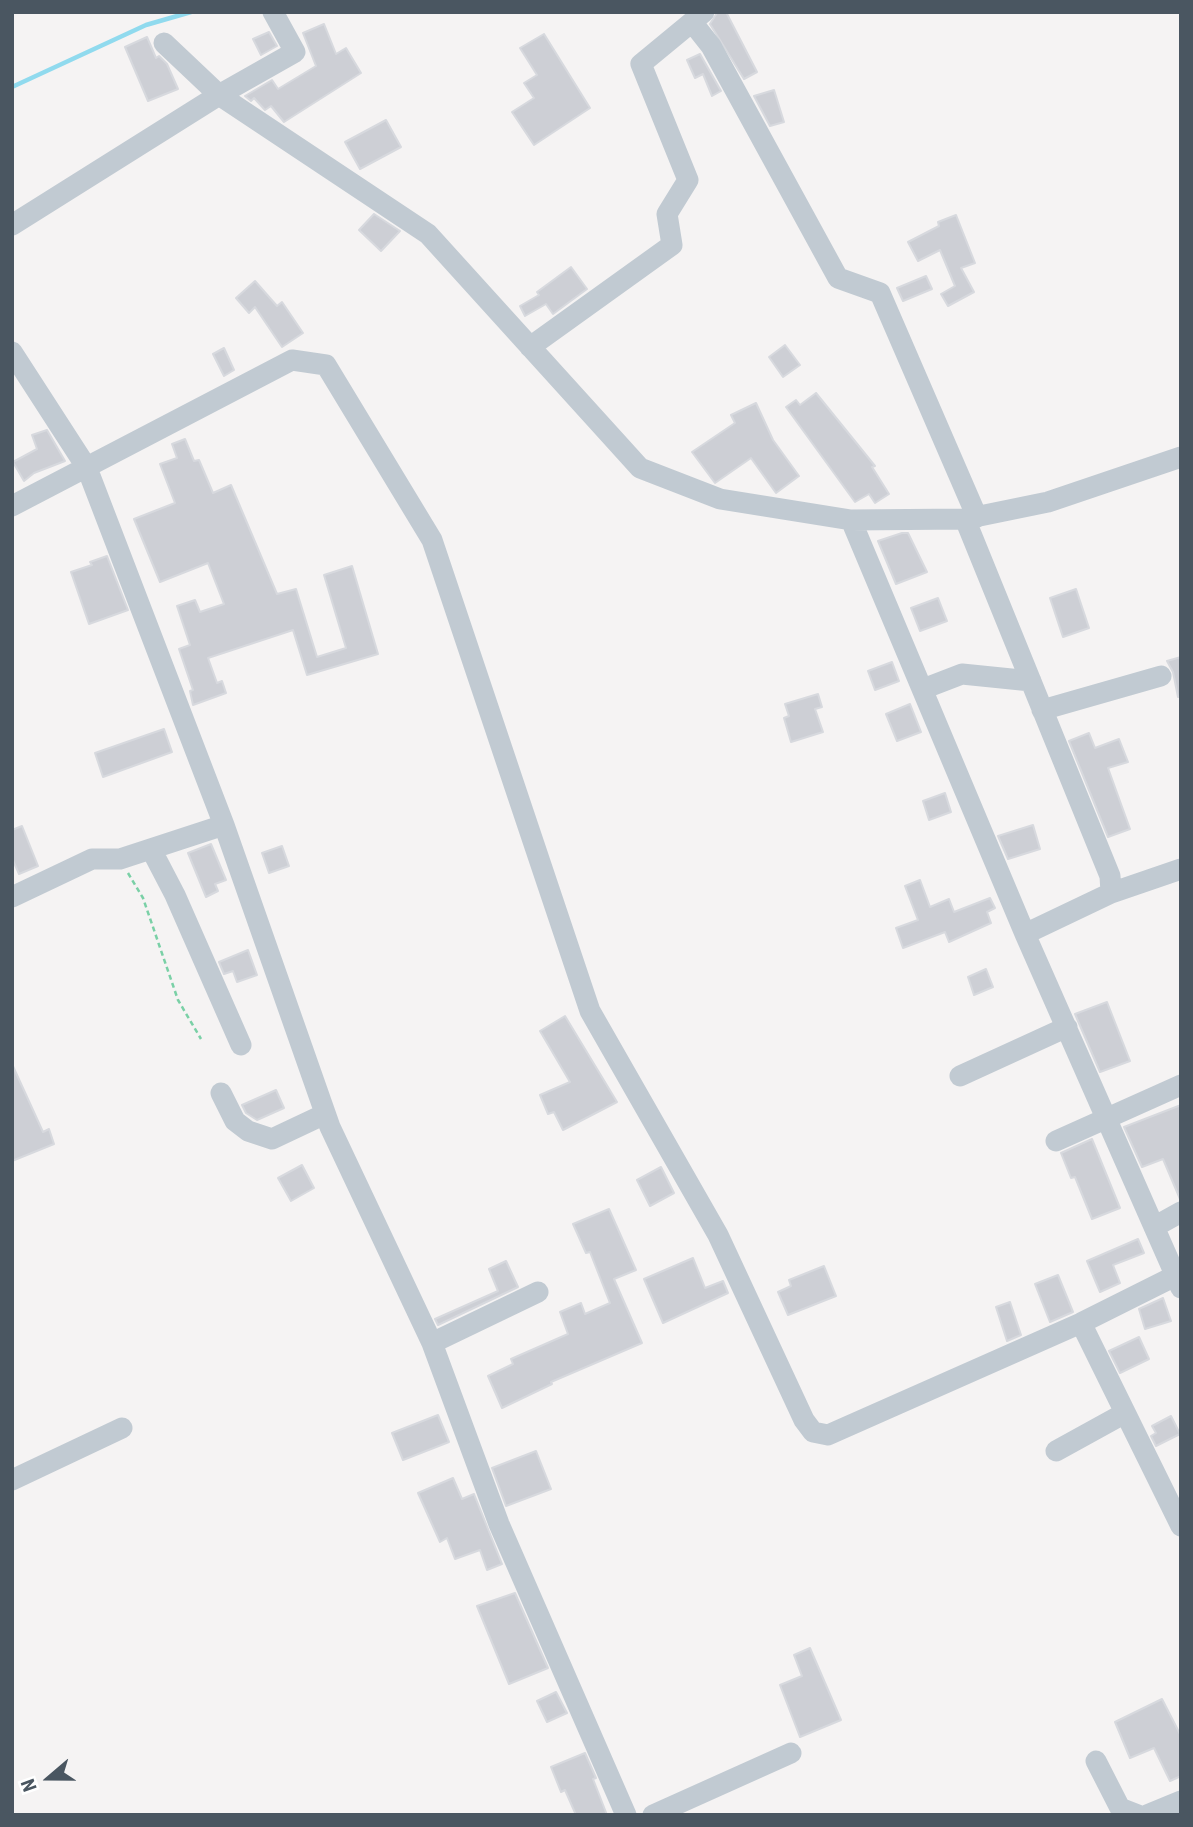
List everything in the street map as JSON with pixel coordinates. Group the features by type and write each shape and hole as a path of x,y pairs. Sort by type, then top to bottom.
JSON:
{"street":[{"path":"12,225 219,94 295,52 273,12"},
{"path":"530,347 672,245 667,214 688,180 641,64 698,17 838,278 880,293 971,518 1042,710 1110,876 1111,893"},
{"path":"164,43 219,94 428,234 640,468 720,499 851,520 971,518 1048,502 1181,457"},
{"path":"12,352 87,468 224,825 325,1114 432,1343 499,1524 626,1815"},
{"path":"12,506 292,360 326,365 432,540 590,1011 718,1235 804,1420 813,1432 828,1435 1178,1282 851,520"},
{"path":"923,689 962,674 1031,681"},
{"path":"1042,710 1161,676"},
{"path":"12,897 92,859 120,859 224,825"},
{"path":"151,849 176,895 241,1045"},
{"path":"1026,933 1111,893 1181,869"},
{"path":"960,1076 1067,1027"},
{"path":"1056,1141 1181,1085"},
{"path":"221,1093 235,1121 248,1131 272,1139 325,1114"},
{"path":"1154,1227 1181,1212"},
{"path":"432,1343 538,1292"},
{"path":"1081,1323 1181,1526"},
{"path":"1056,1451 1125,1413"},
{"path":"12,1480 122,1428"},
{"path":"653,1815 791,1753"},
{"path":"1096,1761 1120,1808 1138,1815"},
{"path":"1147,1815 1181,1801"}],"path":[{"path":"120,859 144,898 178,1000 201,1039"}],"building":[{"path":"726,12 757,72 744,79 710,24 717,13"},
{"path":"324,24 336,54 346,48 361,73 284,122 271,106 265,110 254,98 251,101 245,96 272,80 278,89 316,66 303,33"},
{"path":"269,32 277,46 261,55 253,39"},
{"path":"544,34 590,108 534,145 512,112 534,98 524,83 537,75 520,48"},
{"path":"147,37 156,58 159,56 167,64 178,89 148,101 125,47"},
{"path":"700,54 721,91 712,96 703,74 695,78 687,60"},
{"path":"774,90 784,122 770,126 754,96"},
{"path":"386,120 401,147 360,169 345,142"},
{"path":"374,214 400,231 381,251 359,230"},
{"path":"956,215 975,263 961,268 974,292 948,306 941,294 955,286 940,250 918,261 908,242 939,226 938,222"},
{"path":"571,267 587,289 553,314 546,304 525,316 520,306 539,295 537,292"},
{"path":"926,276 932,289 903,301 897,288"},
{"path":"255,281 277,306 282,302 303,333 282,347 255,307 249,313 236,298"},
{"path":"785,345 800,365 783,377 769,357"},
{"path":"224,348 234,370 224,376 213,354"},
{"path":"816,393 875,466 872,467 889,494 875,503 869,494 855,502 786,407 796,400 800,405"},
{"path":"756,403 773,440 799,476 776,493 751,458 715,483 692,452 735,423 731,415"},
{"path":"47,430 65,461 34,473 24,481 13,462 37,449 32,435"},
{"path":"185,439 194,461 199,460 213,493 231,485 277,594 296,589 317,657 346,648 324,575 352,566 378,654 307,675 293,630 208,658 217,683 222,681 226,693 193,705 190,691 193,690 179,649 190,645 177,606 195,600 200,612 224,604 208,563 160,582 134,519 175,503 160,464 177,458 172,444"},
{"path":"908,533 927,572 896,584 878,541"},
{"path":"107,556 128,610 89,624 71,572 92,565 90,562"},
{"path":"1076,589 1089,628 1063,637 1050,598"},
{"path":"938,598 947,621 920,631 911,608"},
{"path":"1181,657 1181,697 1178,697 1173,672 1167,661"},
{"path":"892,662 899,681 875,690 868,671"},
{"path":"818,694 822,707 815,709 823,732 791,742 784,718 789,716 785,704"},
{"path":"910,704 921,732 897,741 886,714"},
{"path":"164,729 172,752 103,777 95,753"},
{"path":"1089,733 1095,748 1119,739 1128,762 1108,768 1130,829 1108,837 1069,741"},
{"path":"945,793 951,812 929,820 923,801"},
{"path":"1033,825 1040,849 1008,859 998,836"},
{"path":"22,826 38,866 19,874 12,858 12,830"},
{"path":"211,844 226,880 215,884 218,891 206,897 188,853"},
{"path":"282,846 289,866 269,873 262,853"},
{"path":"920,880 930,907 949,899 954,912 990,898 995,908 987,912 991,923 949,942 945,932 903,948 896,928 918,920 905,886"},
{"path":"248,950 257,975 237,982 233,971 224,974 219,962"},
{"path":"986,969 993,987 974,995 968,977"},
{"path":"1107,1002 1130,1061 1100,1072 1075,1014"},
{"path":"565,1016 617,1102 563,1130 554,1112 548,1114 540,1095 570,1082 540,1031"},
{"path":"12,1064 43,1132 49,1129 54,1144 12,1161"},
{"path":"276,1090 284,1108 257,1120 246,1113 242,1105"},
{"path":"1181,1105 1180,1199 1163,1159 1142,1167 1124,1127"},
{"path":"1092,1139 1120,1208 1092,1219 1075,1177 1071,1178 1061,1153"},
{"path":"302,1165 314,1188 291,1201 278,1178"},
{"path":"661,1167 674,1193 650,1206 637,1180"},
{"path":"609,1209 636,1270 614,1279 642,1343 551,1382 552,1384 502,1408 488,1376 513,1364 511,1359 568,1334 560,1312 581,1303 585,1314 610,1303 590,1252 586,1253 573,1224"},
{"path":"1138,1239 1144,1253 1113,1265 1120,1283 1100,1292 1087,1261"},
{"path":"693,1258 705,1288 723,1281 728,1293 663,1323 644,1279"},
{"path":"506,1261 518,1287 438,1325 435,1319 498,1291 489,1269"},
{"path":"824,1266 836,1296 788,1315 778,1292 791,1286 789,1280"},
{"path":"1058,1275 1073,1312 1050,1322 1035,1284"},
{"path":"1163,1298 1171,1321 1145,1329 1139,1309"},
{"path":"1010,1302 1021,1335 1007,1341 996,1307"},
{"path":"1139,1337 1149,1359 1120,1373 1109,1351"},
{"path":"438,1415 449,1442 403,1460 392,1433"},
{"path":"1171,1416 1180,1434 1156,1446 1151,1436 1156,1433 1152,1426"},
{"path":"536,1451 551,1489 506,1506 492,1468"},
{"path":"453,1478 462,1499 474,1494 502,1564 487,1570 480,1550 455,1559 447,1538 440,1542 418,1493"},
{"path":"515,1593 548,1668 509,1684 477,1606"},
{"path":"810,1648 841,1720 800,1737 780,1685 802,1676 794,1655"},
{"path":"556,1692 567,1713 547,1722 537,1701"},
{"path":"1162,1699 1181,1736 1181,1776 1170,1781 1154,1748 1130,1758 1115,1722"},
{"path":"585,1753 607,1815 576,1815 565,1790 561,1792 551,1767"}],"waterway":[{"path":"12,87 146,25 191,12"}]}
